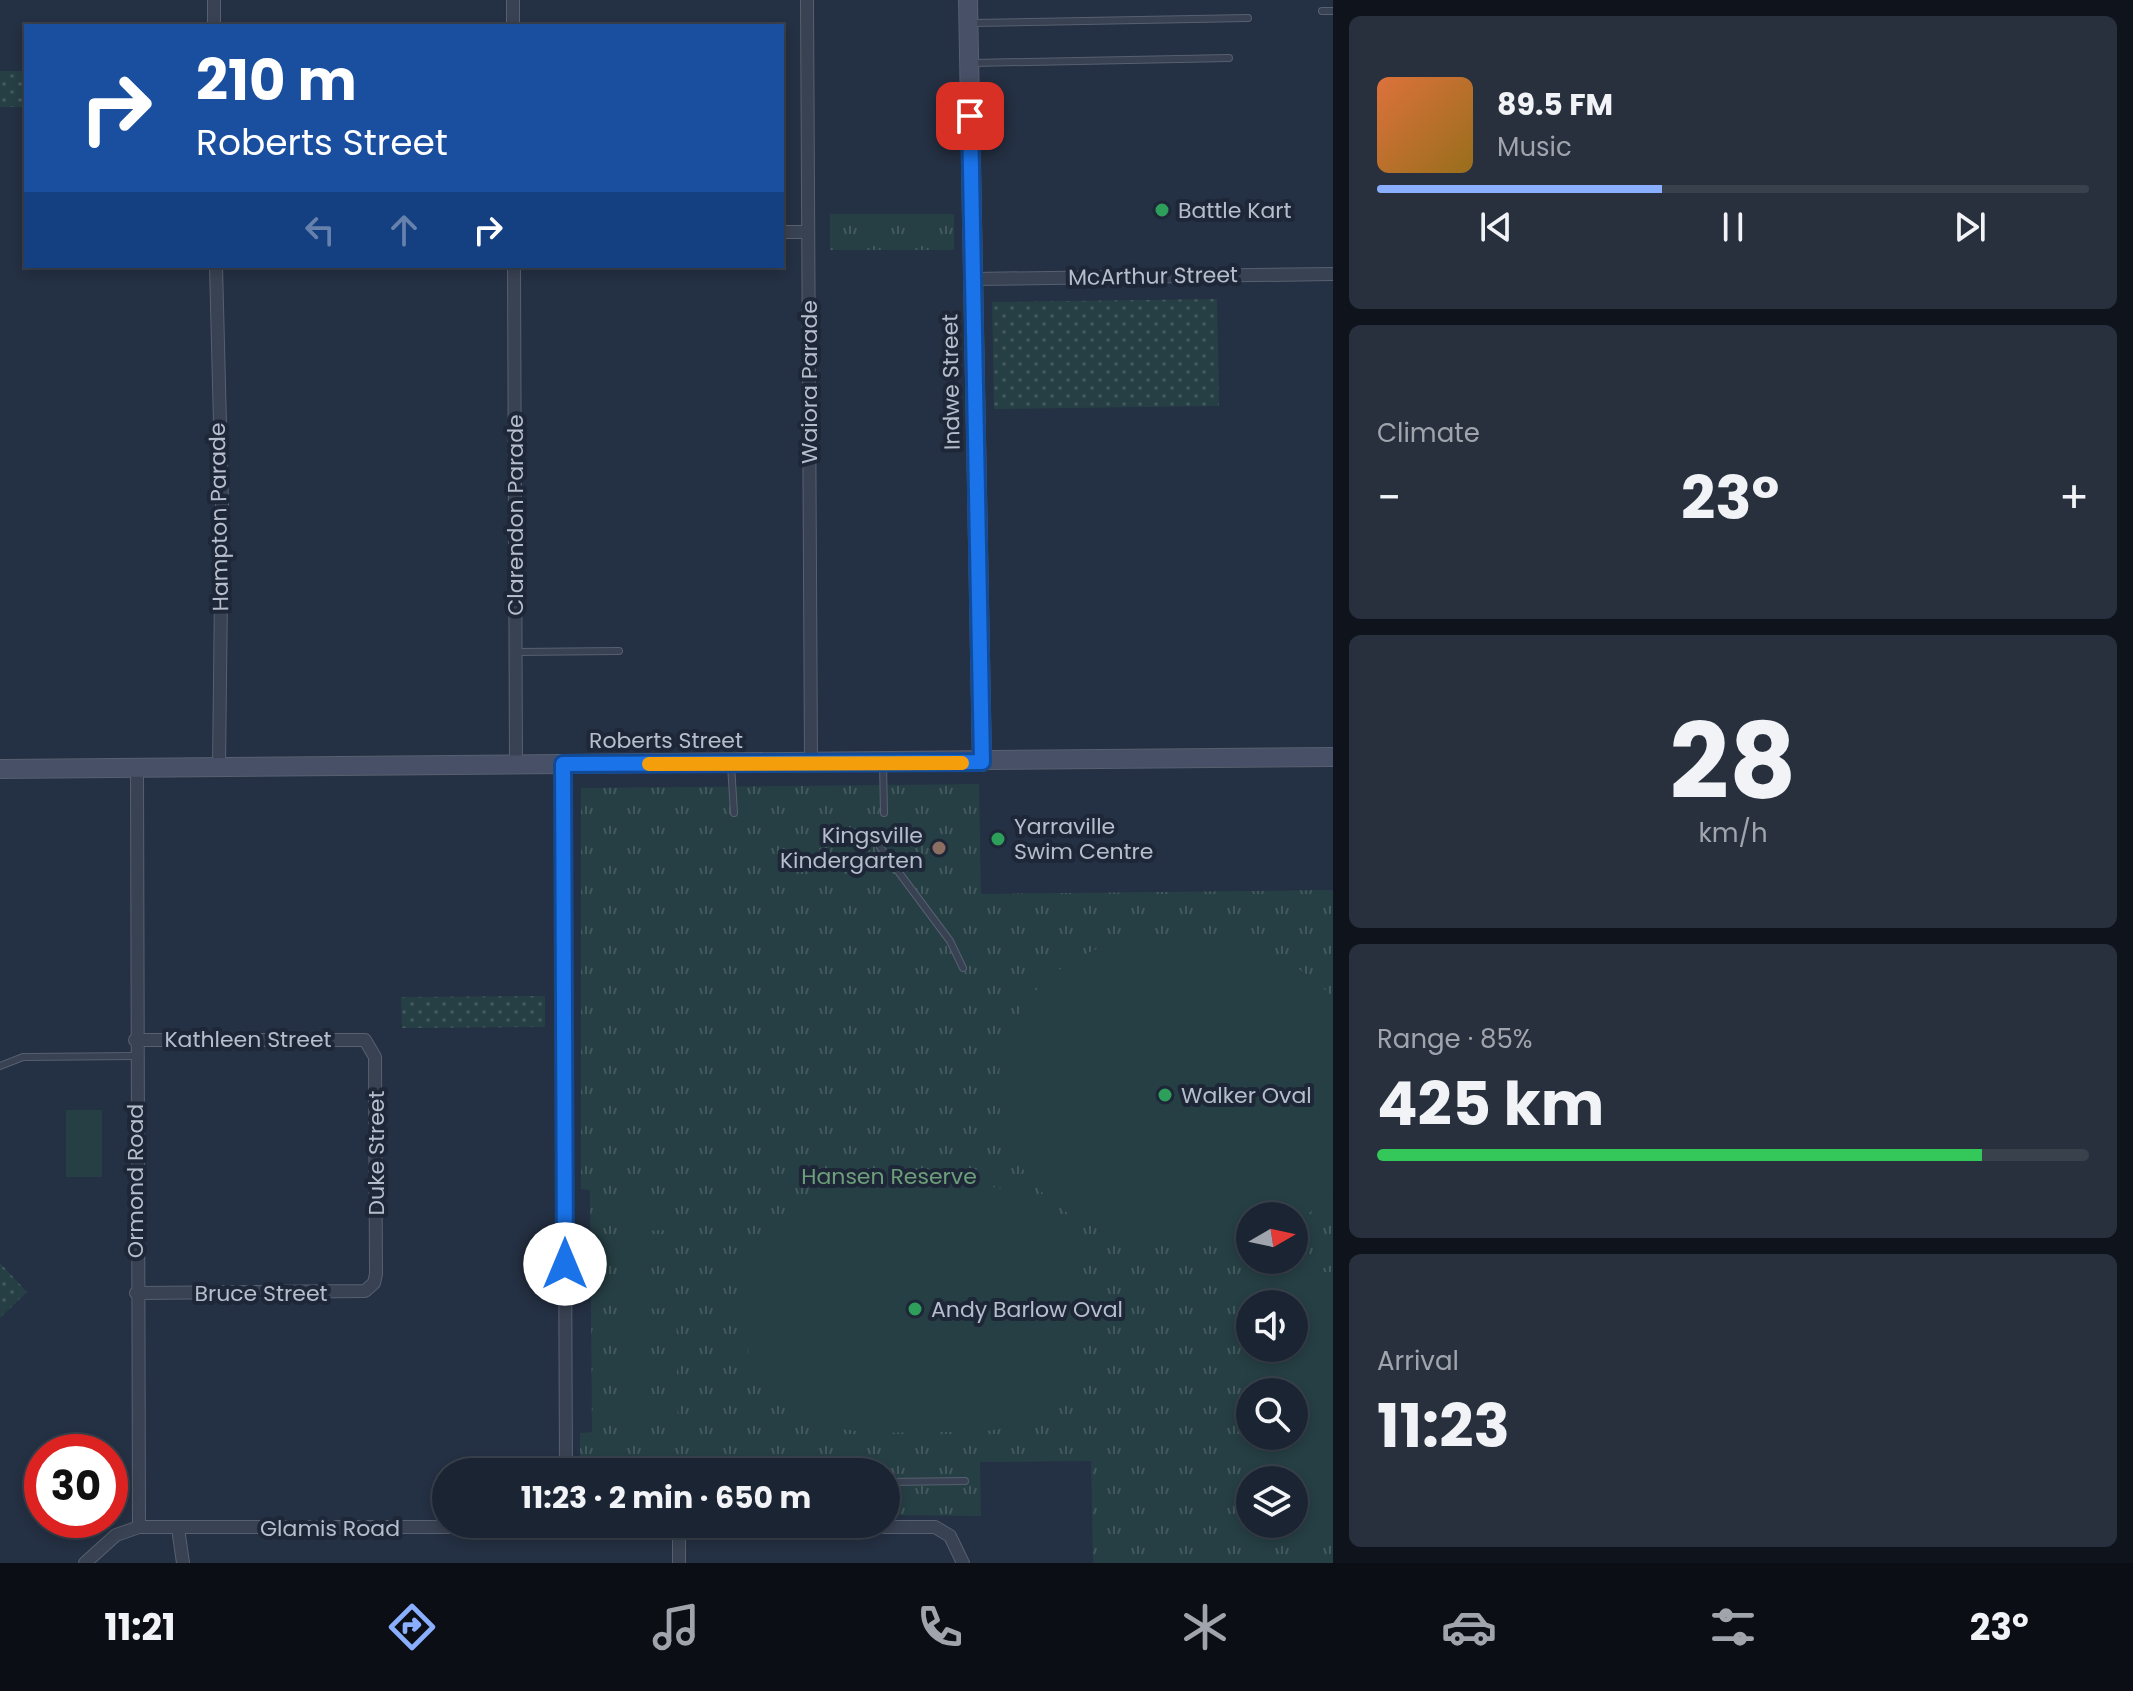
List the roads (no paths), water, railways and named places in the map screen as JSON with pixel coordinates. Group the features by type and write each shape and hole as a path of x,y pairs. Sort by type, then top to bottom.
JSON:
{"street":[{"path":"214,0 214,24"},
{"path":"513,0 513,24"},
{"name":"Waiora Parade","path":"807,0 811,764"},
{"name":"Indwe Street","path":"968,0 982,762"},
{"path":"784,232 808,232"},
{"name":"Hampton Parade","path":"216,268 222,504 219,768"},
{"name":"Clarendon Parade","path":"514,268 516,764"},
{"name":"McArthur Street","path":"973,279 1333,274"},
{"name":"Roberts Street","path":"0,769 1333,757"},
{"path":"563,764 566,1458"},
{"name":"Ormond Road","path":"137,768 135,1056 139,1527"},
{"name":"Kathleen Street","path":"135,1040 360,1039"},
{"name":"Duke Street","path":"360,1039 371,1046 375,1057 376,1274"},
{"name":"Bruce Street","path":"136,1293 358,1293 371,1287 376,1274"},
{"path":"85,1563 116,1535 139,1527"},
{"name":"Glamis Road","path":"139,1527 432,1527"},
{"name":"Glamis Road","path":"900,1527 935,1527 950,1536"},
{"path":"178,1528 183,1563"},
{"path":"950,1536 952,1563"},
{"path":"950,1536 963,1563"},
{"path":"679,1538 679,1563"}],"lane":[{"path":"1322,11 1333,11"},
{"path":"969,23 1248,18"},
{"path":"969,64 1229,58"},
{"path":"516,652 619,651"},
{"path":"883,763 884,813"},
{"path":"731,764 734,813"},
{"path":"880,847 950,941 963,968"},
{"path":"0,1066 23,1057 135,1056"},
{"path":"900,1482 965,1481"}],"place":[{"name":"Battle Kart","path":"1162,210"},
{"name":"Yarraville Swim Centre","path":"998,839"},
{"name":"Kingsville Kindergarten","path":"939,848"},
{"name":"Walker Oval","path":"1165,1095"},
{"name":"Andy Barlow Oval","path":"915,1309"}],"park label":[{"name":"Hansen Reserve","path":"889,1176"}]}
